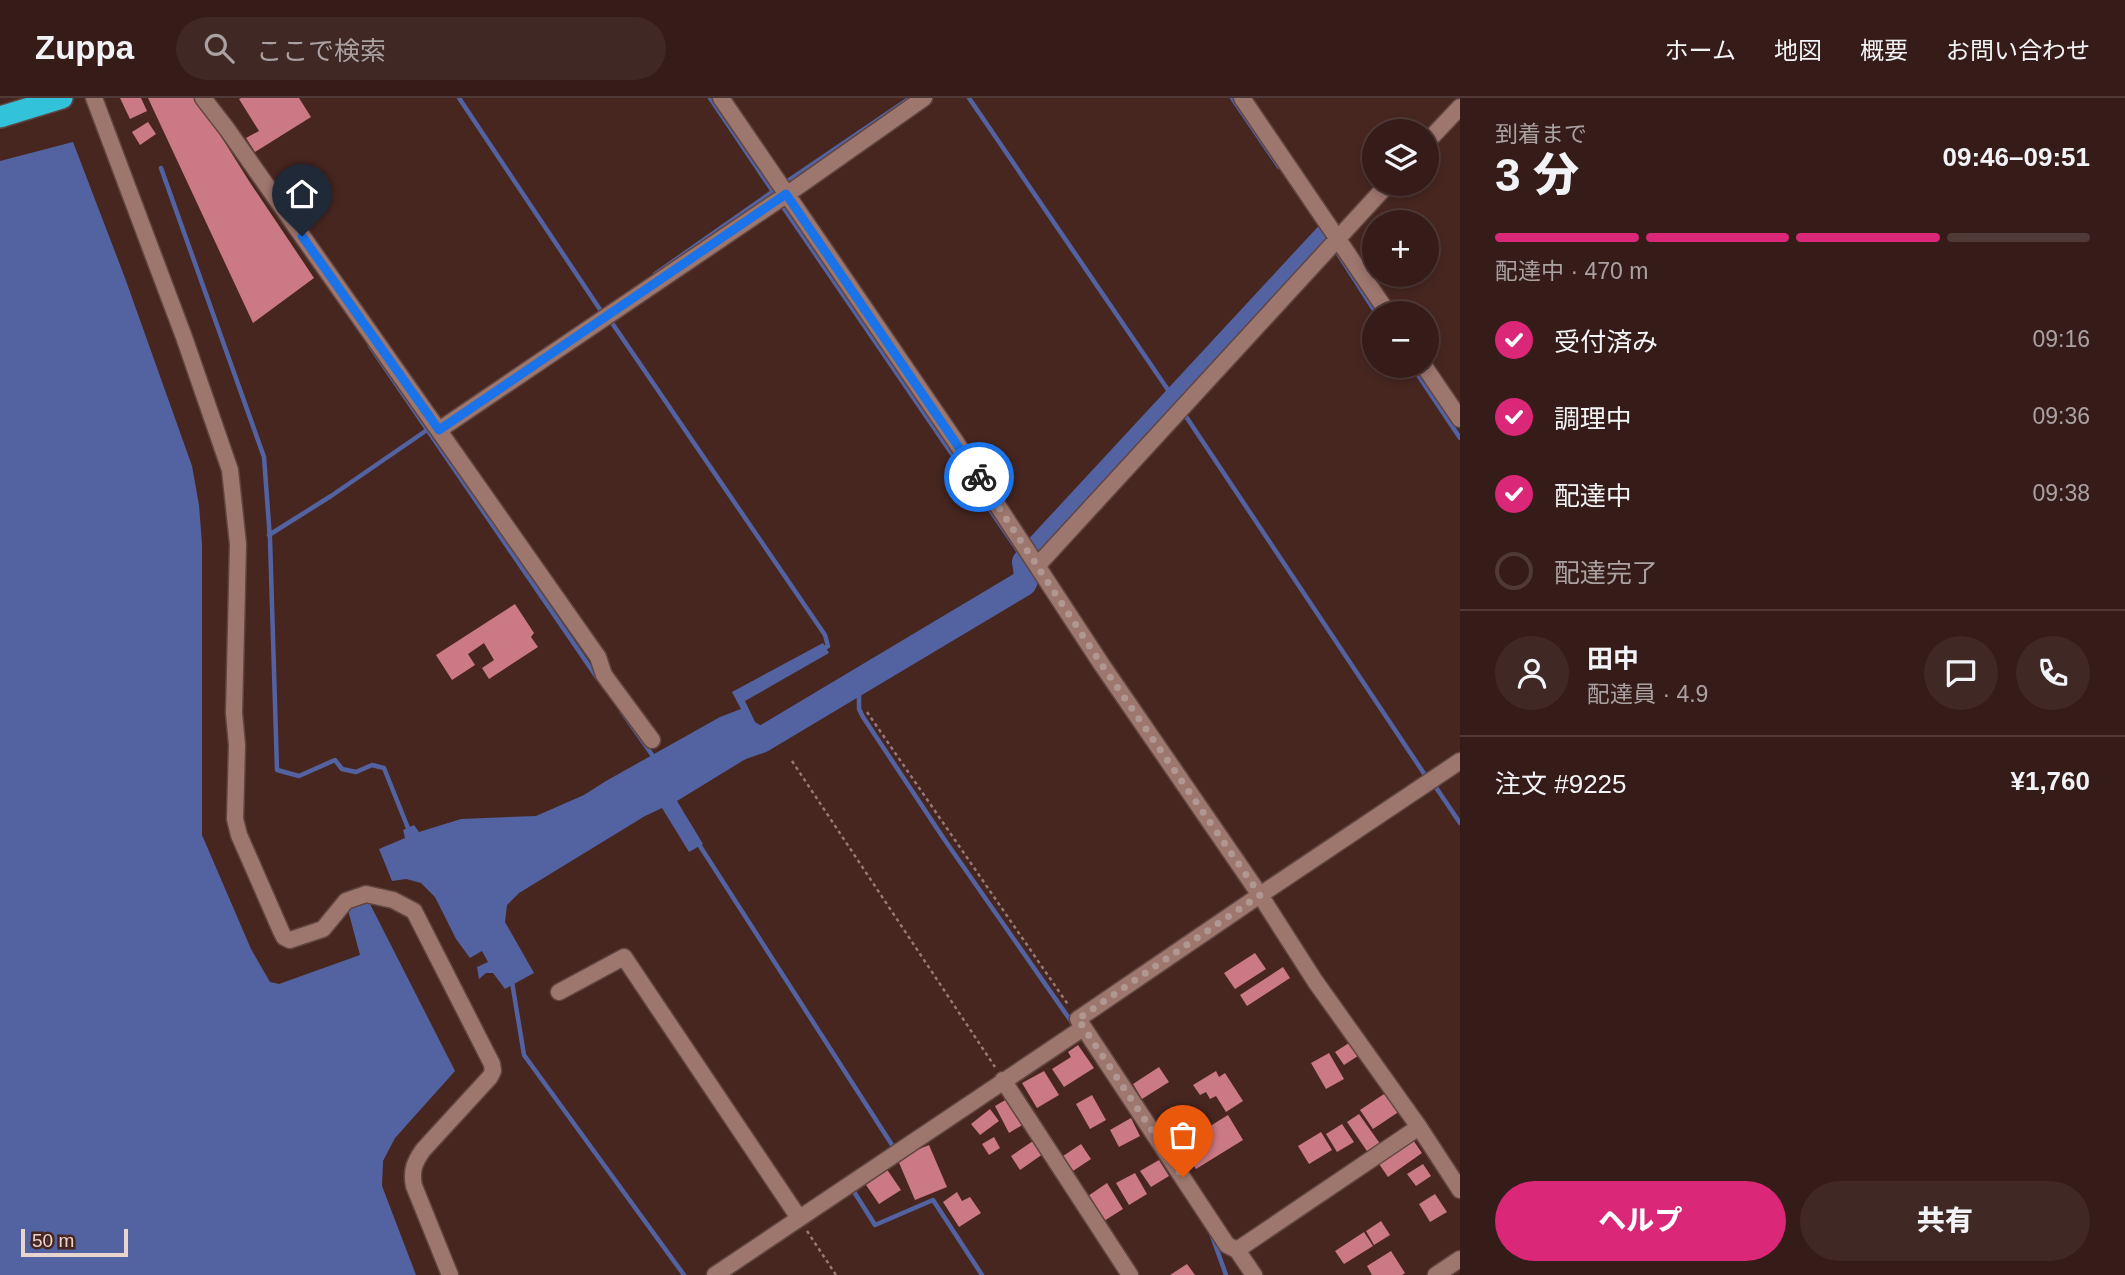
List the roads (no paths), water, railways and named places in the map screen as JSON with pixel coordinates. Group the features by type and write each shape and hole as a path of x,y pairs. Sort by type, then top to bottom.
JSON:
{"highway":[{"path":"0,117 62,98"}],"street":[{"path":"94,98 184,337 230,470 238,544 234,713 237,745 235,819 239,835 281,931 284,937 290,940 323,929 346,901 366,894 393,900 414,911 492,1064 490,1077 414,1163 414,1186 450,1275"},
{"path":"203,98 598,657 604,676 652,740"},
{"path":"721,98 1260,895 1315,981 1460,1190"},
{"path":"439,430 924,98"},
{"path":"1242,98 1333,237 1379,301"},
{"path":"1439,129 1460,107"},
{"path":"1033,559 1333,237 1376,196"},
{"path":"1432,378 1460,419"},
{"path":"715,1275 1003,1080 1260,895 1460,761"},
{"path":"559,992 624,957 799,1218"},
{"path":"1079,1027 1227,1245 1237,1250 1254,1275"},
{"path":"1003,1080 1130,1275"},
{"path":"1237,1250 1419,1128"},
{"path":"1436,1275 1460,1259"}],"water":[{"path":"73,142 192,466 202,544 202,835 251,949 270,982 279,984 360,955 348,910 369,902 455,1071 395,1138 383,1161 382,1186 416,1275 0,1275 0,161"},
{"path":"823,643 829,653 745,701 755,722 767,729 775,741 677,801 703,844 689,852 662,808 519,893 507,905 505,922 534,973 505,989 493,973 486,973 479,979 477,967 488,962 482,951 470,958 456,939 435,897 421,883 406,879 392,881 379,849 405,838 403,830 414,825 419,832 461,819 536,816 584,795 720,717 741,709 732,692"}],"waterway":[{"path":"459,98 601,311 610,320 825,635 828,646 823,649"},
{"path":"710,98 774,193"},
{"path":"786,182 910,98"},
{"path":"969,98 1179,406"},
{"path":"1232,98 1279,167"},
{"path":"161,168 264,457 270,539 277,770 299,776 335,760 342,769 356,772 372,765 384,768 410,833"},
{"path":"655,274 775,190"},
{"path":"781,204 1023,558"},
{"path":"738,748 761,740 1024,583 1027,574 1025,562 1327,236"},
{"path":"1335,249 1368,301"},
{"path":"370,346 598,679"},
{"path":"1420,378 1460,438"},
{"path":"1185,415 1427,778"},
{"path":"269,535 427,430"},
{"path":"859,681 859,709 863,717 1073,1024"},
{"path":"622,712 655,759"},
{"path":"1435,786 1460,823"},
{"path":"698,843 894,1148 891,1150"},
{"path":"512,982 524,1055 684,1275"},
{"path":"851,1187 875,1225 933,1200 982,1275"},
{"path":"1211,1233 1226,1275"}]}
